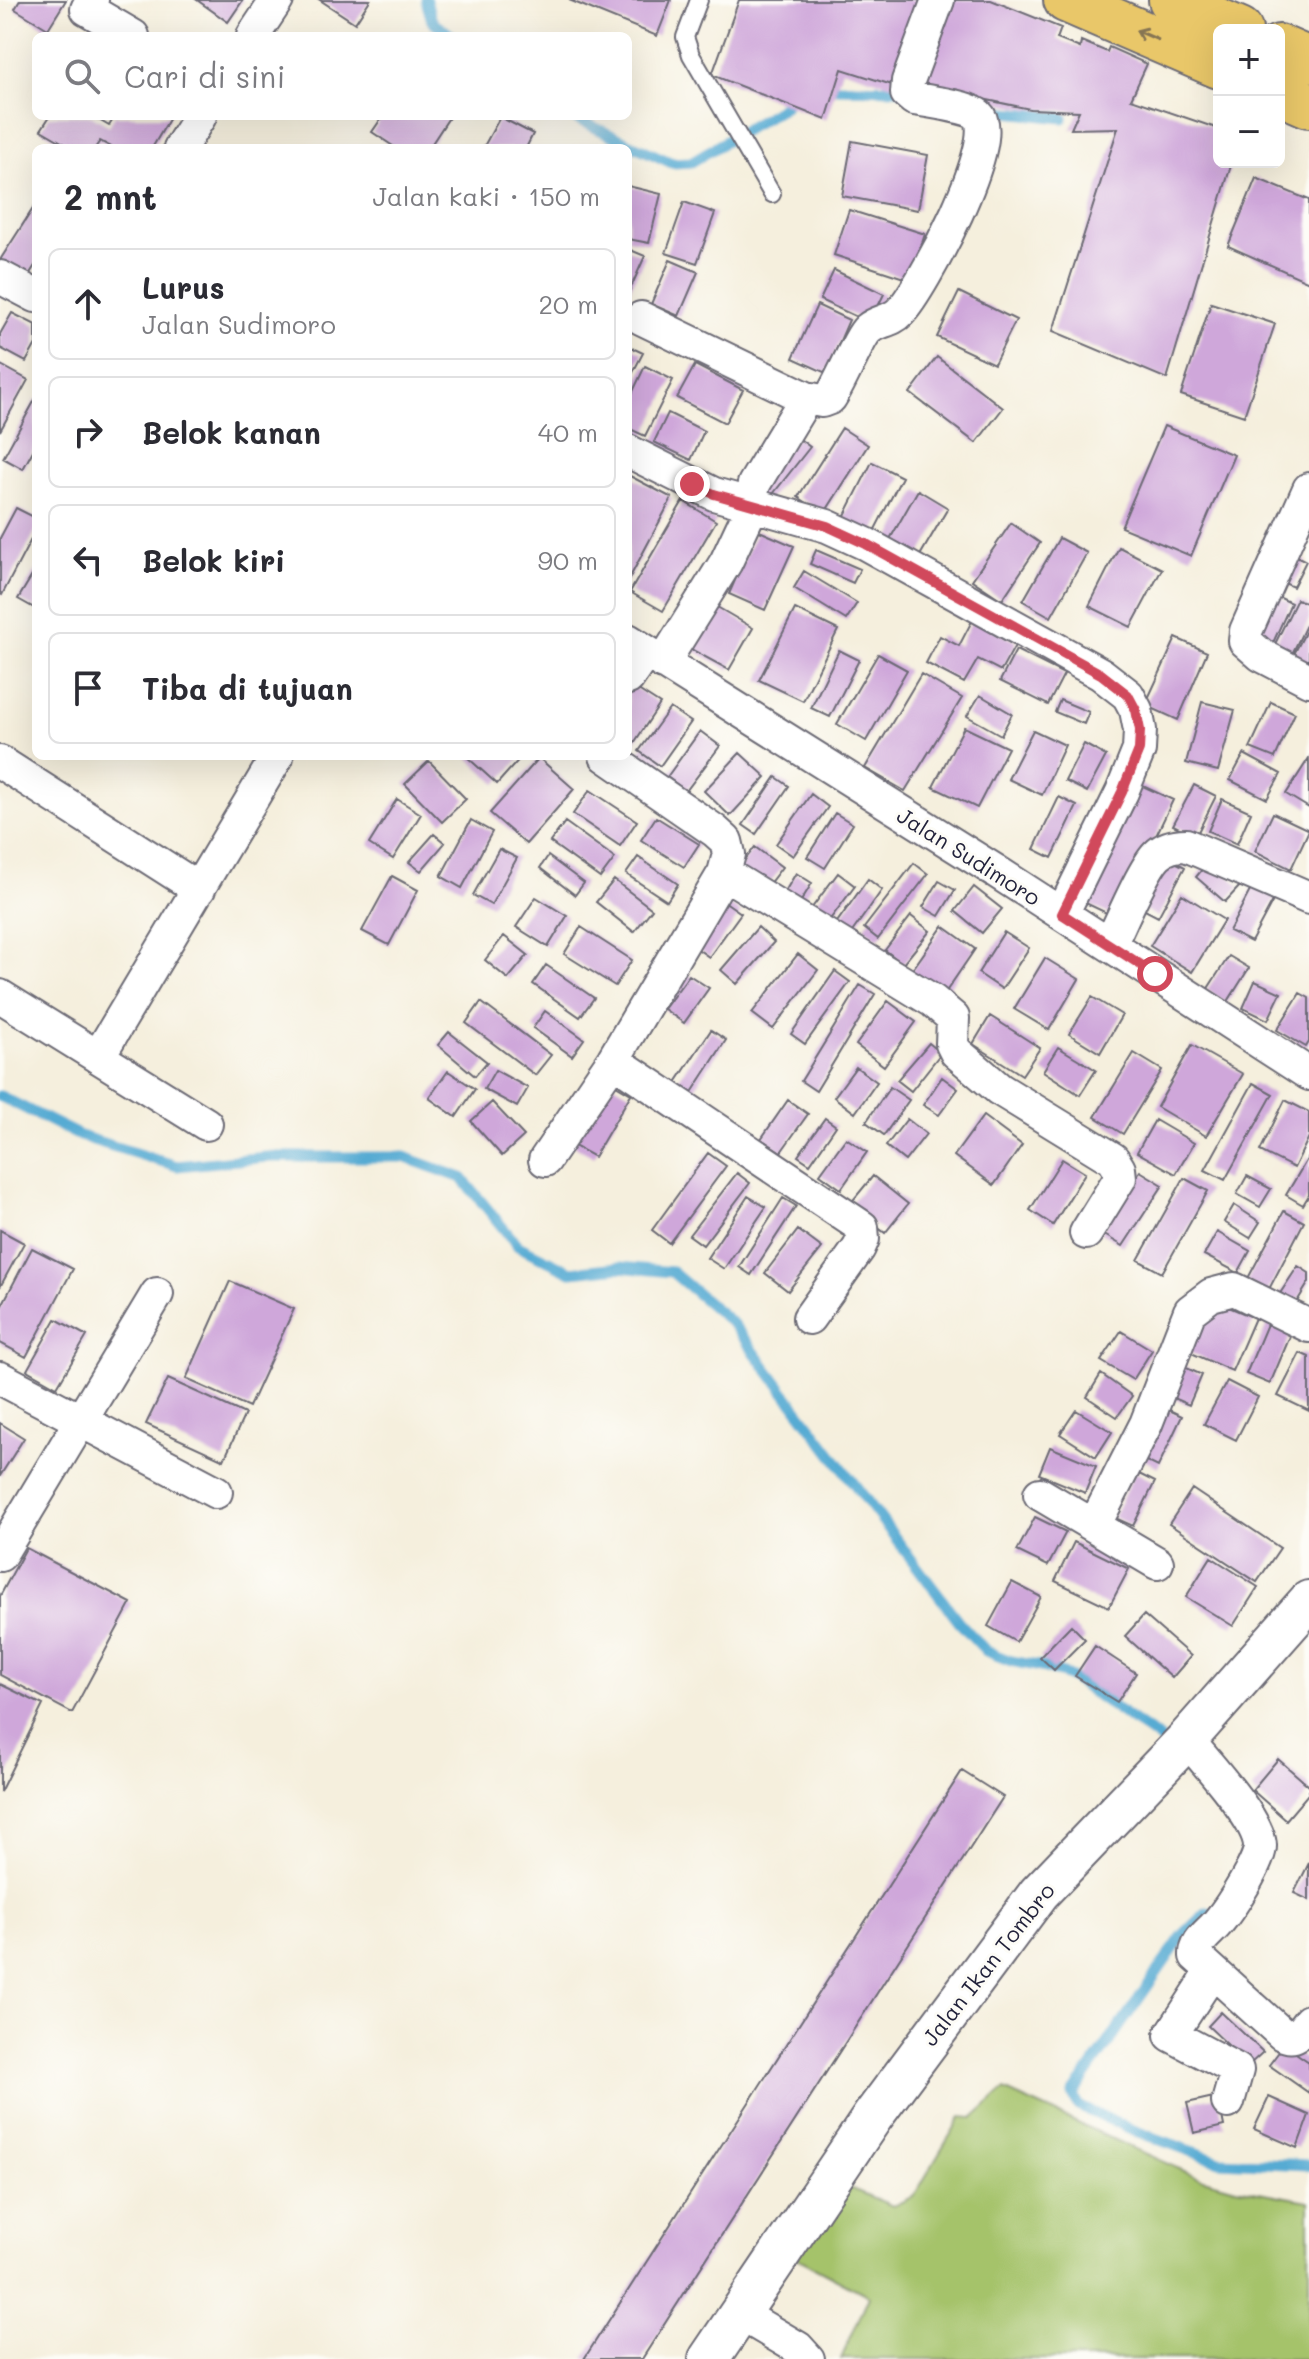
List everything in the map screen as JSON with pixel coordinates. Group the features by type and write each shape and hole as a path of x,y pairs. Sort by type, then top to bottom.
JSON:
{"main road":[{"path":"1066,0 1213,63"},
{"path":"1171,0 1226,24"},
{"path":"1285,50 1309,60"},
{"path":"1285,95 1309,105"}],"street":[{"path":"92,0 87,9 126,32"},
{"path":"256,32 277,0"},
{"path":"641,318 806,398 822,401 830,398 867,329 899,314 937,256 966,192 985,135 976,112 914,99 908,87 938,0"},
{"path":"182,144 198,120"},
{"path":"0,277 32,294"},
{"path":"632,672 646,651 726,562 748,515 754,484 806,398"},
{"path":"632,453 714,494 827,526 866,544 1101,674 1128,695 1136,710 1140,730 1139,750 1122,792 1062,914"},
{"path":"1309,489 1246,631 1245,641 1261,655 1309,680"},
{"name":"Jalan Sudimoro","path":"646,651 1309,1074"},
{"path":"98,1057 275,760"},
{"path":"545,1160 613,1060 724,873 729,854 723,838 612,760"},
{"path":"0,762 199,889"},
{"path":"1110,945 1154,858 1175,845 1186,845 1309,898"},
{"path":"724,873 933,1001 954,1021 952,1044 956,1052 999,1089 1113,1159 1120,1178 1086,1233"},
{"path":"0,996 206,1124"},
{"path":"613,1060 862,1227 863,1239 859,1248 809,1318"},
{"path":"1095,1524 1146,1424 1190,1311 1211,1295 1234,1289 1309,1326"},
{"path":"0,1555 157,1294"},
{"path":"0,1378 216,1492"},
{"path":"1040,1494 1157,1563"},
{"name":"Jalan Ikan Tombro","path":"709,2359 873,2116 1039,1893 1187,1739 1309,1601"},
{"path":"1187,1739 1249,1817 1260,1846 1253,1866 1220,1921 1196,1948 1200,1961 1282,2034 1296,2036 1309,2021"},
{"path":"1212,1972 1171,2035 1237,2070 1228,2102"},
{"path":"739,2313 798,2348 808,2359"}],"lane":[{"path":"699,0 685,37 691,55 772,194"}],"green space":[{"path":"1004,2090 1200,2178 1309,2201 1309,2359 841,2359 869,2296 795,2257 842,2185 893,2206 914,2196 961,2117 973,2118"}],"building":[{"path":"20,0 66,0 48,29 15,9"},
{"path":"197,0 243,0 228,22"},
{"path":"320,0 370,0 355,23"},
{"path":"569,0 671,0 657,36"},
{"path":"739,0 924,0 892,85 842,69 826,120 712,75"},
{"path":"947,0 991,0 1061,28 1057,39 1080,48 1081,41 1107,52 1109,47 1147,64 1131,99 1213,127 1213,168 1230,168 1167,379 1053,331 1118,128 1071,129 1079,111 1030,109 916,85"},
{"path":"47,120 99,120 109,126 113,120 169,120 154,144 106,144 100,141 98,144 65,144 41,130"},
{"path":"380,120 447,120 432,144 390,144 372,132"},
{"path":"498,120 506,120 533,134 528,144 485,144"},
{"path":"852,141 928,155 918,210 842,196"},
{"path":"1256,178 1309,200 1309,282 1228,246"},
{"path":"632,187 661,194 649,243 632,240"},
{"path":"684,202 715,213 697,263 666,253"},
{"path":"32,210 32,270 27,278 0,260"},
{"path":"849,210 925,234 910,280 834,255"},
{"path":"632,251 645,256 632,285"},
{"path":"670,260 698,272 679,316 651,304"},
{"path":"834,270 884,294 870,323 820,300"},
{"path":"959,292 1016,320 994,364 937,337"},
{"path":"1211,303 1275,324 1244,416 1181,395"},
{"path":"817,305 849,320 826,373 793,358"},
{"path":"12,313 32,323 32,351 26,362 0,348 0,334"},
{"path":"632,348 643,353 632,374"},
{"path":"937,357 1003,408 976,443 910,393"},
{"path":"695,365 743,390 725,423 677,398"},
{"path":"645,366 673,380 645,436 632,430 632,394"},
{"path":"0,367 28,380 0,431"},
{"path":"32,405 32,452 23,469 3,458"},
{"path":"668,413 704,431 691,460 654,442"},
{"path":"1164,426 1234,455 1191,556 1121,527"},
{"path":"842,428 868,445 824,514 798,497"},
{"path":"797,437 810,447 765,504 752,493"},
{"path":"872,462 902,477 868,543 838,529"},
{"path":"632,477 672,498 632,573"},
{"path":"918,490 948,508 915,564 886,546"},
{"path":"683,501 716,521 663,611 632,593"},
{"path":"16,508 32,516 32,538 2,595 0,594 0,538"},
{"path":"1011,523 1040,543 1002,600 972,580"},
{"path":"757,530 794,546 765,610 729,594"},
{"path":"1059,538 1087,553 1051,617 1023,601"},
{"path":"1119,547 1162,569 1131,627 1089,606"},
{"path":"816,550 860,569 853,583 810,564"},
{"path":"1285,550 1306,561 1293,587 1271,577"},
{"path":"804,571 857,603 846,620 794,588"},
{"path":"32,576 32,607 18,599"},
{"path":"1270,593 1291,603 1272,645 1249,634"},
{"path":"1297,599 1309,604 1309,619 1292,654 1274,646"},
{"path":"712,604 753,628 729,670 687,647"},
{"path":"795,609 838,630 803,701 759,680"},
{"path":"973,619 1017,642 1001,671 978,659 964,683 926,663 940,636 959,646"},
{"path":"1309,625 1309,667 1292,658"},
{"path":"1176,638 1207,652 1178,720 1145,705"},
{"path":"839,650 859,660 830,717 811,708"},
{"path":"1016,650 1064,674 1048,705 1000,681"},
{"path":"878,654 907,670 866,741 837,724"},
{"path":"921,674 962,698 905,791 865,768"},
{"path":"632,686 660,704 632,746"},
{"path":"980,695 1012,714 1001,735 967,716"},
{"path":"1060,700 1089,712 1084,724 1055,712"},
{"path":"1202,702 1235,710 1218,771 1186,763"},
{"path":"1271,702 1295,713 1275,758 1250,748"},
{"path":"670,708 691,722 660,766 639,751"},
{"path":"964,727 1008,748 977,808 933,787"},
{"path":"1033,730 1065,745 1042,795 1008,779"},
{"path":"700,731 720,746 686,791 667,777"},
{"path":"1084,744 1106,756 1087,792 1065,781"},
{"path":"740,753 766,777 730,816 704,791"},
{"path":"1244,754 1281,774 1267,799 1230,780"},
{"path":"1309,758 1309,808 1286,794"},
{"path":"470,760 518,760 497,784"},
{"path":"537,760 541,760 574,789 526,844 490,813"},
{"path":"429,761 466,799 442,822 405,784"},
{"path":"776,777 789,786 756,834 743,825"},
{"path":"1132,781 1173,800 1117,918 1077,899"},
{"path":"1194,785 1216,796 1196,836 1173,825"},
{"path":"590,790 637,821 620,846 573,814"},
{"path":"811,794 828,807 793,856 776,844"},
{"path":"1059,797 1077,806 1052,858 1034,849"},
{"path":"397,799 421,814 393,859 369,844"},
{"path":"1222,799 1251,812 1237,844 1208,831"},
{"path":"835,813 853,824 825,868 807,857"},
{"path":"1273,813 1309,830 1291,869 1255,851"},
{"path":"656,817 699,844 684,867 641,840"},
{"path":"471,820 492,832 462,888 441,876"},
{"path":"565,822 615,858 600,878 550,842"},
{"path":"434,834 445,843 421,871 409,862"},
{"path":"755,847 782,867 765,889 738,869"},
{"path":"499,849 517,858 491,905 473,895"},
{"path":"548,856 584,883 575,895 540,868"},
{"path":"638,857 678,884 667,901 626,874"},
{"path":"1165,857 1185,867 1158,917 1139,907"},
{"path":"1210,860 1240,886 1225,902 1196,877"},
{"path":"914,863 928,874 878,939 864,928"},
{"path":"796,873 812,883 795,911 779,902"},
{"path":"838,873 855,886 825,926 808,913"},
{"path":"392,876 418,890 389,945 362,931"},
{"path":"868,879 882,890 850,935 835,925"},
{"path":"614,880 652,909 634,932 596,902"},
{"path":"939,881 955,890 939,916 923,907"},
{"path":"1253,885 1275,897 1251,942 1229,931"},
{"path":"974,887 1002,909 982,933 955,911"},
{"path":"1182,894 1224,920 1192,972 1150,946"},
{"path":"536,897 567,916 548,947 516,927"},
{"path":"721,899 741,913 709,957 689,943"},
{"path":"911,916 930,931 903,964 885,950"},
{"path":"943,926 975,949 943,996 910,973"},
{"path":"581,927 632,960 615,986 564,954"},
{"path":"758,927 774,942 737,984 721,970"},
{"path":"1004,932 1029,948 1002,989 978,973"},
{"path":"504,936 528,955 508,979 485,960"},
{"path":"798,954 818,970 773,1029 752,1013"},
{"path":"1229,956 1249,968 1227,1003 1207,990"},
{"path":"1045,958 1079,979 1049,1030 1014,1009"},
{"path":"546,965 594,998 580,1017 533,984"},
{"path":"835,971 850,982 805,1044 791,1034"},
{"path":"689,975 709,988 684,1023 664,1009"},
{"path":"1255,981 1281,993 1268,1020 1243,1008"},
{"path":"860,985 875,994 816,1091 801,1081"},
{"path":"1300,993 1309,998 1309,1042 1306,1047 1277,1030"},
{"path":"1092,997 1122,1015 1100,1053 1069,1034"},
{"path":"888,1001 916,1022 884,1066 856,1045"},
{"path":"481,1002 551,1055 535,1075 466,1023"},
{"path":"545,1011 584,1039 572,1056 533,1028"},
{"path":"990,1016 1040,1048 1022,1075 973,1044"},
{"path":"711,1030 726,1040 691,1094 675,1084"},
{"path":"449,1032 487,1062 475,1076 438,1045"},
{"path":"929,1043 941,1053 911,1091 897,1080"},
{"path":"1192,1045 1243,1074 1206,1136 1157,1107"},
{"path":"1058,1047 1096,1070 1080,1095 1043,1071"},
{"path":"1134,1053 1162,1070 1123,1134 1095,1117"},
{"path":"856,1067 877,1082 855,1113 834,1097"},
{"path":"495,1070 528,1088 517,1107 484,1089"},
{"path":"448,1071 475,1089 456,1117 429,1098"},
{"path":"942,1077 958,1089 939,1115 923,1105"},
{"path":"604,1078 631,1094 594,1157 565,1141"},
{"path":"1253,1083 1273,1094 1225,1180 1205,1170"},
{"path":"890,1087 909,1100 884,1135 866,1122"},
{"path":"788,1100 808,1114 781,1152 761,1139"},
{"path":"1285,1100 1309,1112 1309,1137 1294,1168 1260,1151"},
{"path":"492,1102 524,1136 502,1156 471,1121"},
{"path":"983,1116 1022,1145 994,1185 954,1156"},
{"path":"825,1118 836,1126 810,1164 798,1156"},
{"path":"907,1119 926,1134 905,1161 886,1146"},
{"path":"1155,1120 1194,1143 1176,1174 1137,1152"},
{"path":"846,1138 867,1152 841,1189 820,1174"},
{"path":"708,1153 726,1166 669,1243 652,1230"},
{"path":"1309,1156 1309,1195 1303,1205 1286,1195"},
{"path":"1062,1159 1085,1173 1053,1225 1030,1210"},
{"path":"1140,1171 1163,1185 1123,1246 1101,1233"},
{"path":"737,1173 750,1183 703,1245 689,1235"},
{"path":"873,1176 908,1204 885,1233 849,1205"},
{"path":"1247,1176 1271,1189 1260,1207 1237,1194"},
{"path":"1184,1178 1208,1191 1162,1273 1138,1260"},
{"path":"748,1196 766,1207 724,1269 707,1258"},
{"path":"783,1198 796,1206 751,1275 739,1267"},
{"path":"1234,1205 1260,1222 1250,1238 1224,1222"},
{"path":"1284,1211 1304,1222 1267,1293 1246,1282"},
{"path":"0,1230 24,1243 0,1287"},
{"path":"798,1230 822,1248 788,1291 765,1273"},
{"path":"1217,1232 1250,1251 1238,1273 1204,1255"},
{"path":"32,1248 73,1269 26,1357 0,1343 0,1309"},
{"path":"1298,1266 1309,1273 1309,1282 1293,1308 1277,1298"},
{"path":"230,1281 294,1309 249,1407 186,1379"},
{"path":"1212,1300 1255,1318 1232,1371 1189,1352"},
{"path":"56,1319 87,1336 57,1387 27,1370"},
{"path":"1267,1324 1291,1334 1270,1384 1246,1374"},
{"path":"1121,1331 1152,1350 1133,1380 1101,1361"},
{"path":"1300,1353 1309,1357 1309,1411 1278,1396"},
{"path":"1180,1365 1202,1375 1189,1405 1166,1395"},
{"path":"1101,1374 1132,1396 1117,1417 1087,1397"},
{"path":"168,1379 245,1414 224,1460 146,1424"},
{"path":"1227,1381 1258,1397 1236,1440 1204,1424"},
{"path":"1167,1409 1182,1416 1158,1467 1144,1460"},
{"path":"1076,1410 1112,1432 1096,1457 1060,1434"},
{"path":"0,1423 24,1438 0,1476"},
{"path":"1050,1447 1096,1466 1085,1493 1039,1474"},
{"path":"1135,1472 1155,1482 1133,1526 1113,1517"},
{"path":"1192,1489 1280,1548 1257,1582 1169,1524"},
{"path":"1035,1517 1066,1532 1048,1566 1017,1551"},
{"path":"1074,1542 1129,1569 1109,1607 1055,1581"},
{"path":"26,1548 131,1603 72,1713 0,1675 0,1596"},
{"path":"1211,1557 1258,1587 1233,1626 1186,1597"},
{"path":"1012,1582 1041,1597 1016,1642 988,1626"},
{"path":"1144,1615 1191,1656 1172,1678 1125,1636"},
{"path":"1071,1625 1085,1639 1054,1670 1040,1657"},
{"path":"1095,1646 1136,1673 1117,1702 1075,1676"},
{"path":"0,1684 43,1705 0,1792"},
{"path":"1278,1759 1309,1786 1309,1793 1286,1820 1252,1790"},
{"path":"962,1771 1003,1797 642,2359 584,2359"},
{"path":"1309,1863 1309,1900 1294,1893"},
{"path":"1221,2012 1263,2052 1249,2065 1208,2026"},
{"path":"1284,2045 1309,2062 1309,2093 1269,2065"},
{"path":"1218,2096 1224,2126 1194,2133 1187,2103"},
{"path":"1269,2097 1309,2115 1297,2148 1254,2129"}],"waterway":[{"path":"426,0 432,21 447,32"},
{"path":"837,88 906,89"},
{"path":"632,145 672,163 691,162 786,105"},
{"path":"981,106 1063,118"},
{"path":"579,120 631,144"},
{"path":"0,1096 80,1136 177,1166 267,1157 404,1157 462,1178 518,1246 571,1272 620,1267 672,1272 733,1324 959,1622 986,1651 1069,1676 1167,1747"},
{"path":"1190,1773 1238,1826"},
{"path":"1207,1912 1183,1935 1073,2094 1078,2106 1138,2132 1219,2161 1309,2165"}],"route":[{"path":"692,484 714,494 827,526 866,544 1101,674 1128,695 1136,710 1140,730 1139,750 1122,792 1062,914 1155,974"}]}
